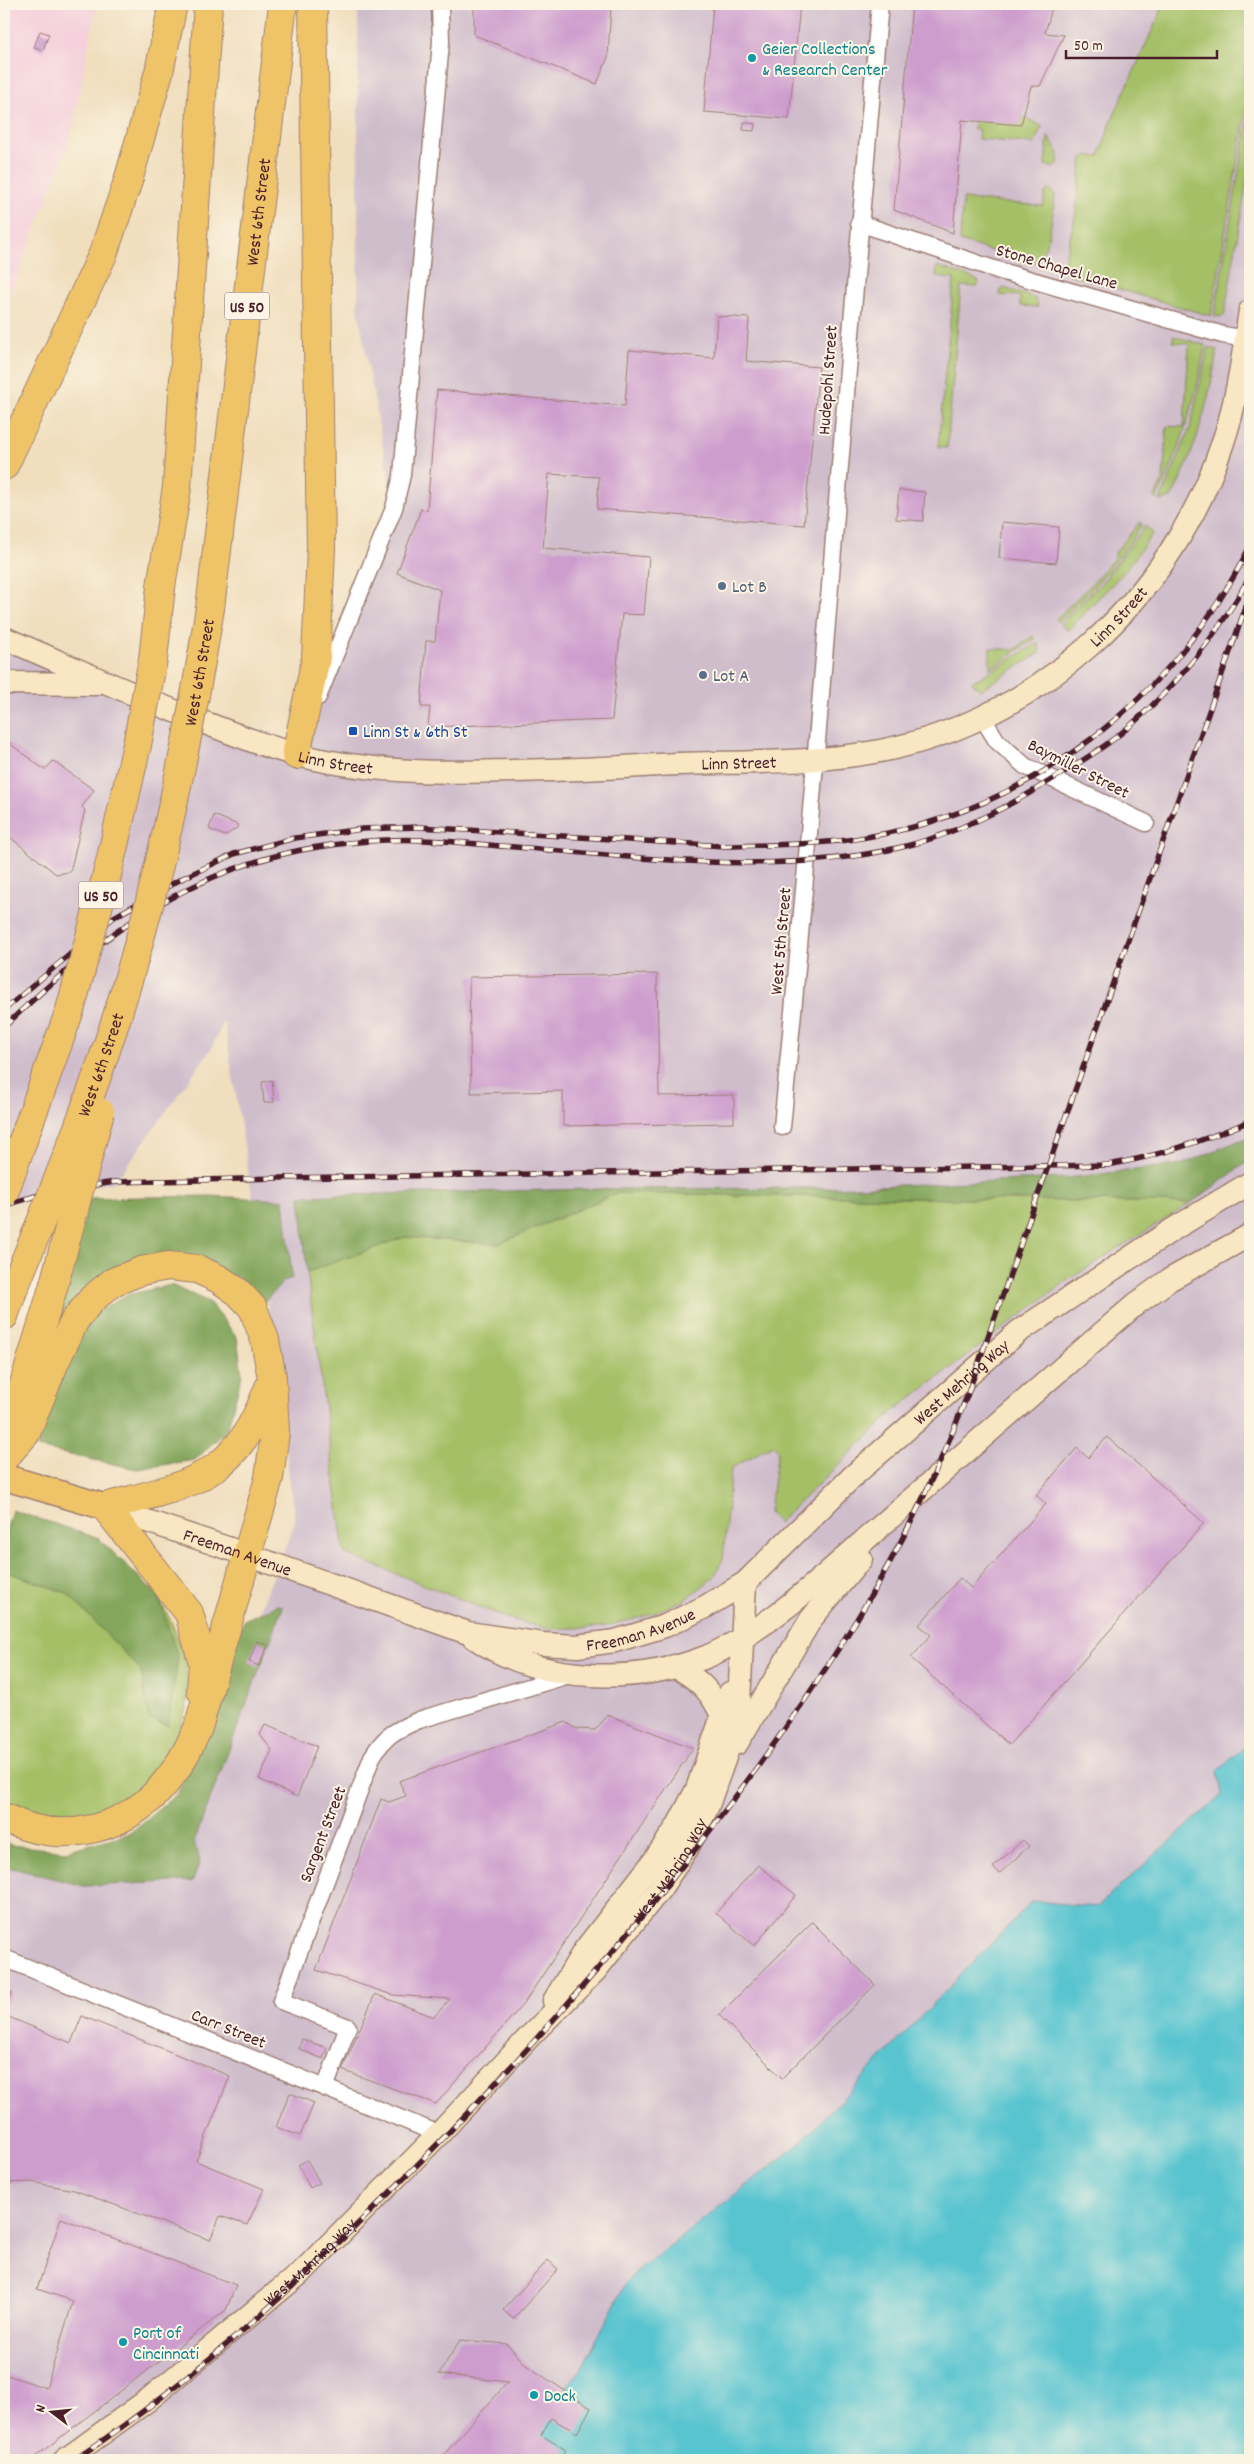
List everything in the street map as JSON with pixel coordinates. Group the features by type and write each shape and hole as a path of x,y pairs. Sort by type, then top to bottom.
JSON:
{"highway":[{"path":"4,479 4,465 102,254 128,181 159,72 173,4"},
{"name":"US 50","path":"4,1193 70,1010 108,871 137,746 153,659 161,587 177,487 208,4"},
{"name":"West 6th Street","path":"8,1305 71,1144 112,1031 151,897 180,777 210,608 283,4"},
{"path":"296,755 316,658 321,549 313,4"},
{"path":"4,1448 53,1288 108,1083 112,1031"},
{"path":"4,1458 26,1433 55,1362 75,1320 92,1299 113,1282 141,1270 168,1266 197,1269 219,1279 238,1292 253,1308 265,1340 272,1378 276,1432 269,1478 248,1555 198,1728 186,1755 169,1779 152,1797 125,1818 95,1830 63,1834 32,1829 4,1817"},
{"path":"198,1728 203,1663 189,1613 105,1507 192,1482 220,1465 240,1444 258,1417 272,1378"}],"main road":[{"name":"Linn Street","path":"4,638 104,684 264,746 296,755 366,768 439,772 816,760 900,746 937,736 982,717 1039,685 1091,644 1132,603 1166,558 1196,508 1218,456 1233,406 1250,310"},
{"path":"4,683 104,684"},
{"name":"West Mehring Way","path":"65,2460 148,2400 304,2270 439,2134 529,2037 595,1971 660,1889 688,1847 707,1808 735,1729 739,1703 745,1583 853,1476 1018,1332 1163,1235 1250,1183"},
{"path":"742,1638 826,1574 1136,1304 1169,1280 1250,1235"},
{"name":"Freeman Avenue","path":"4,1477 105,1507 248,1555 468,1633 543,1644 577,1646 615,1641 666,1626 705,1607 745,1583"},
{"path":"720,1770 811,1619 906,1504"},
{"name":"Freeman Avenue","path":"468,1633 495,1652 570,1675 598,1677 674,1666 706,1656 742,1638"},
{"path":"674,1666 688,1672 704,1685 716,1700 722,1716"},
{"name":"West Mehring Way","path":"529,2037 584,1951 678,1827 698,1789 740,1666"}],"street":[{"path":"296,755 394,508 402,475 440,42 440,4"},
{"name":"Hudepohl Street","path":"816,760 859,222 880,4"},
{"name":"Stone Chapel Lane","path":"859,222 997,270 1246,339"},
{"name":"Baymiller Street","path":"982,717 997,741 1026,766 1146,823"},
{"name":"West 5th Street","path":"782,1127 816,760"},
{"name":"Sargent Street","path":"325,2088 348,2027 281,2001 372,1757 382,1740 398,1729 429,1717 570,1675"},
{"name":"Carr Street","path":"4,1958 439,2134"}],"shaded area":[{"path":"4,4 97,4 70,139 4,310"},
{"path":"358,4 1250,4 1250,1742 1218,1771 1222,1795 1097,1907 1032,1901 800,2143 628,2279 580,2371 502,2460 4,2460 4,1856 168,1841 295,1522 260,1244 224,1021 211,1049 115,1182 50,1192 4,1205 4,638 296,755 394,508 358,309"}],"green space":[{"path":"1164,4 1250,4 1250,88 1211,316 1070,275 1065,272 1063,266 1076,213 1082,158 1087,155 1099,157 1111,122"},
{"path":"1250,105 1250,163 1224,316 1214,317"},
{"path":"1023,117 1042,126 1034,144 978,139 979,130 974,129 975,121"},
{"path":"1048,136 1059,153 1058,164 1054,168 1045,165"},
{"path":"1050,189 1055,195 1049,235 1042,255 1037,261 1031,264 960,241 963,199 1043,206 1045,192"},
{"path":"937,266 979,282 978,287 961,286 947,448 938,447 954,279 936,277"},
{"path":"1004,288 1035,298 1038,307 1020,306 1020,296 1000,295 1000,291"},
{"path":"1173,336 1205,345 1192,405 1180,443 1156,500 1154,498 1163,480 1167,426 1184,427 1189,344 1173,342"},
{"path":"1208,347 1217,350 1200,426 1188,463 1171,498 1160,501 1190,428"},
{"path":"1139,523 1142,524 1114,564 1093,588 1058,622 1056,619 1090,586 1115,557 1115,553"},
{"path":"1145,526 1153,533 1126,570 1068,630 1060,624 1105,579"},
{"path":"1033,636 1035,639 990,669 990,648 1014,650"},
{"path":"1038,643 1040,653 980,690 972,682"},
{"path":"1250,1136 1250,1160 1191,1203 617,1193 498,1244 405,1237 307,1272 300,1196 590,1189 831,1188 1068,1178 1183,1164"},
{"path":"617,1193 1191,1203 1068,1280 895,1410 778,1523 769,1512 778,1450 773,1445 731,1468 723,1559 714,1577 685,1600 643,1617 601,1627 548,1629 507,1618 344,1553 307,1272 405,1237 498,1244"},
{"path":"210,1196 284,1200 292,1278 284,1281 262,1304 236,1276 92,1282 58,1323 55,1322 90,1198"},
{"path":"171,1285 209,1302 237,1337 242,1375 227,1430 195,1460 137,1469 37,1448 60,1379 90,1317 126,1295"},
{"path":"12,1510 98,1538 158,1595 178,1658 168,1726 149,1719 141,1670 67,1593 5,1571 4,1538"},
{"path":"4,1565 5,1571 67,1593 141,1670 149,1719 158,1595 173,1626 186,1663 187,1704 178,1736 143,1791 116,1810 66,1826 4,1806"},
{"path":"278,1605 283,1607 194,1842 200,1861 193,1881 84,1886 4,1866 4,1840 10,1845 66,1851 130,1833 177,1794 213,1715 244,1620"}],"water":[{"path":"1250,1742 1250,2460 502,2460 580,2371 628,2279 800,2143 1032,1901 1097,1907 1222,1795 1218,1771"}],"building":[{"path":"474,4 611,4 608,57 597,84 474,35"},
{"name":"Geier Collections & Research Center","path":"713,4 800,4 789,119 704,112"},
{"path":"912,4 1053,4 1045,33 1064,35 1040,86 1031,86 1021,125 962,120 953,233 894,210"},
{"path":"40,31 49,34 43,50 34,47"},
{"path":"744,122 755,124 754,131 743,130"},
{"path":"717,316 749,318 746,361 819,367 804,525 597,509 599,477 549,474 543,548 649,557 644,615 622,614 612,720 428,727 430,707 421,707 426,641 435,641 440,590 397,573 421,509 427,510 437,390 625,406 629,350 714,358"},
{"path":"899,490 925,492 923,521 896,519"},
{"path":"1002,522 1059,527 1056,563 999,558"},
{"path":"4,739 45,770 53,761 94,790 82,807 85,810 70,872 56,874 6,834 4,838"},
{"path":"214,815 238,825 237,828 225,836 209,829"},
{"path":"657,974 659,1096 734,1095 734,1123 563,1126 563,1091 471,1093 469,977"},
{"path":"272,1080 274,1102 264,1103 262,1082"},
{"path":"1107,1437 1204,1523 1009,1745 911,1658 931,1635 919,1625 960,1578 971,1588 1046,1504 1036,1495 1077,1448 1088,1458"},
{"path":"257,1641 268,1645 259,1666 249,1662"},
{"path":"608,1715 693,1748 524,2003 436,2104 342,2070 375,1994 434,2017 450,1999 393,1995 316,1970 381,1799 389,1802 406,1796 399,1781 566,1722 577,1729 595,1730"},
{"path":"265,1725 317,1746 297,1797 259,1779 272,1750 260,1735"},
{"path":"1023,1840 1029,1846 999,1874 993,1867"},
{"path":"758,1865 796,1895 754,1946 716,1913"},
{"path":"812,1922 875,1985 782,2078 719,2015"},
{"path":"4,1989 12,1992 4,2014"},
{"path":"4,2015 71,2043 82,2016 230,2076 196,2161 264,2189 247,2225 220,2216 210,2240 74,2190 31,2182 4,2183"},
{"path":"302,2039 327,2048 323,2059 299,2049"},
{"path":"290,2093 314,2103 300,2136 276,2127"},
{"path":"307,2160 320,2183 310,2188 298,2165"},
{"name":"Port of Cincinnati","path":"61,2218 236,2285 226,2310 31,2460 4,2460 4,2374 46,2388 73,2301 37,2289"},
{"path":"548,2260 558,2269 513,2319 503,2310"},
{"name":"Dock","path":"460,2340 507,2344 526,2365 591,2408 577,2433 551,2418 541,2435 566,2450 557,2460 439,2460 508,2382 439,2374"}],"railway":[{"path":"4,1010 114,917 181,879 234,854 295,838 362,829 419,827 725,846 793,844 861,838 923,824 983,803 1039,774 1091,739 1139,698 1181,652 1219,601 1250,546"},
{"path":"4,1027 66,971 132,921 204,881 242,866 299,850 371,841 423,840 660,859 757,863 806,861 854,856 902,847 942,835 1001,809 1038,788 1095,752 1131,725 1182,674 1226,617 1250,576"},
{"path":"74,2460 169,2392 258,2317 343,2238 468,2113 628,1934 739,1792 838,1650 895,1553 921,1503 945,1451 967,1396 1250,595"},
{"path":"4,1205 50,1192 115,1182 1108,1165 1180,1147 1250,1121"}],"place":[{"name":"Geier Collections & Research Center","path":"752,58"},
{"name":"Lot B","path":"722,586"},
{"name":"Lot A","path":"703,675"},
{"name":"Linn St & 6th St","path":"353,731"},
{"name":"Port of Cincinnati","path":"123,2342"},
{"name":"Dock","path":"534,2395"}]}
